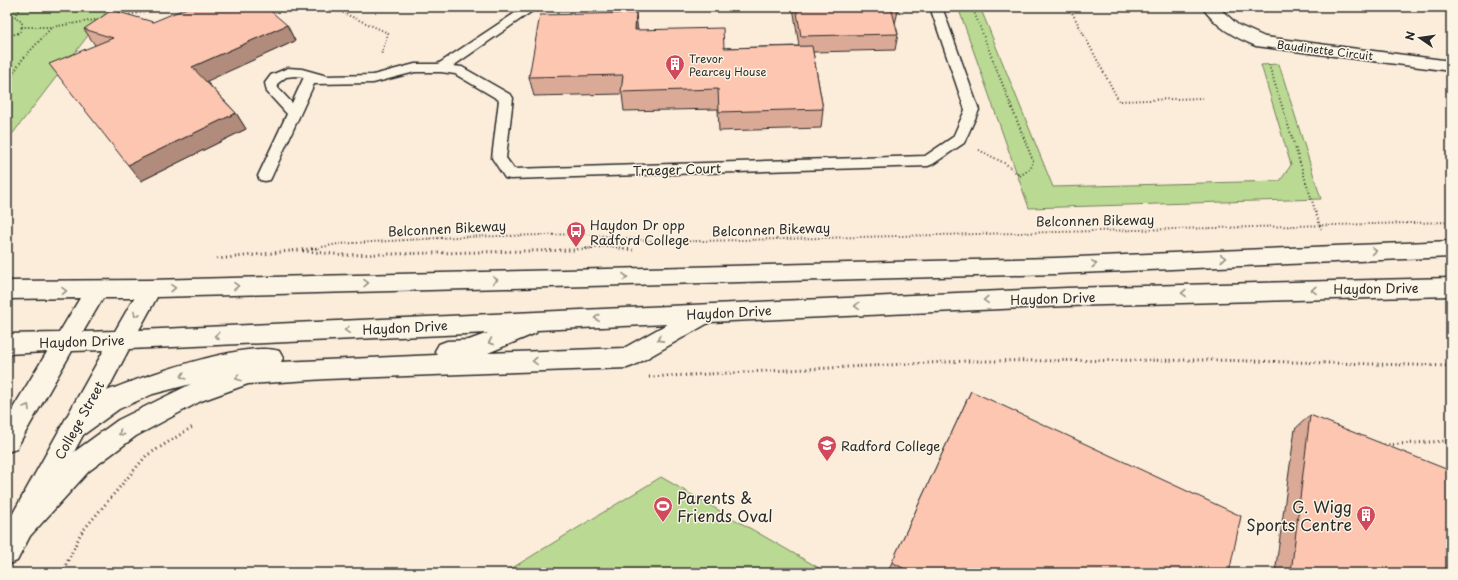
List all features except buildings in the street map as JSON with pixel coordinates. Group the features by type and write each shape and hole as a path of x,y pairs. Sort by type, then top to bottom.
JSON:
{"main road":[{"name":"Baudinette Circuit","path":"1210,7 1221,21 1235,31 1262,42 1451,66"},
{"path":"7,290 150,289 1055,266 1335,252 1451,249"},
{"name":"Haydon Drive","path":"7,344 1075,296 1451,287"},
{"name":"College Street","path":"7,551 150,289"},
{"path":"7,441 96,290"},
{"path":"20,527 80,463 128,428 192,394 248,374 326,369 627,358 706,313"},
{"path":"76,427 110,401 149,385 246,359 471,350 540,321"}],"lane":[{"path":"265,176 309,80 373,79 415,68 441,68 532,7"},
{"path":"936,7 972,110 959,140"},
{"name":"Traeger Court","path":"441,68 458,70 506,98 499,158 510,174 928,161 959,140"},
{"path":"294,113 272,89 271,83 273,79 283,74 294,72 333,79"}],"path":[{"path":"7,36 19,33 22,27 22,22 15,17 21,7"},
{"path":"121,16 177,7"},
{"path":"330,7 388,33 373,79"},
{"path":"959,140 1006,164 1020,176 1030,168 1033,161 972,7"},
{"path":"1069,7 1119,101 1202,98"},
{"path":"22,27 52,27 106,18"},
{"path":"7,84 21,61 52,27"},
{"path":"1262,42 1322,234"},
{"name":"Belconnen Bikeway","path":"214,260 299,251 338,244 457,237 585,234 662,242 1319,224 1451,222"},
{"path":"641,378 967,361 1212,360 1451,366"},
{"path":"62,573 81,533 146,456 197,424"},
{"path":"1382,446 1446,442 1451,436"},
{"path":"1446,442 1451,448"}],"green space":[{"path":"7,7 110,7 7,141"},
{"path":"958,7 980,7 1053,187 1280,181 1291,165 1261,65 1279,64 1321,199 1029,208"},
{"name":"Parents & Friends Oval","path":"661,477 819,568 821,573 504,573"}],"place":[{"name":"Trevor Pearcey House","path":"675,81"},
{"name":"Haydon Dr opp Radford College","path":"576,248"},
{"name":"Radford College","path":"827,462"},
{"name":"Parents & Friends Oval","path":"663,523"},
{"name":"G. Wigg Sports Centre","path":"1366,532"}]}
